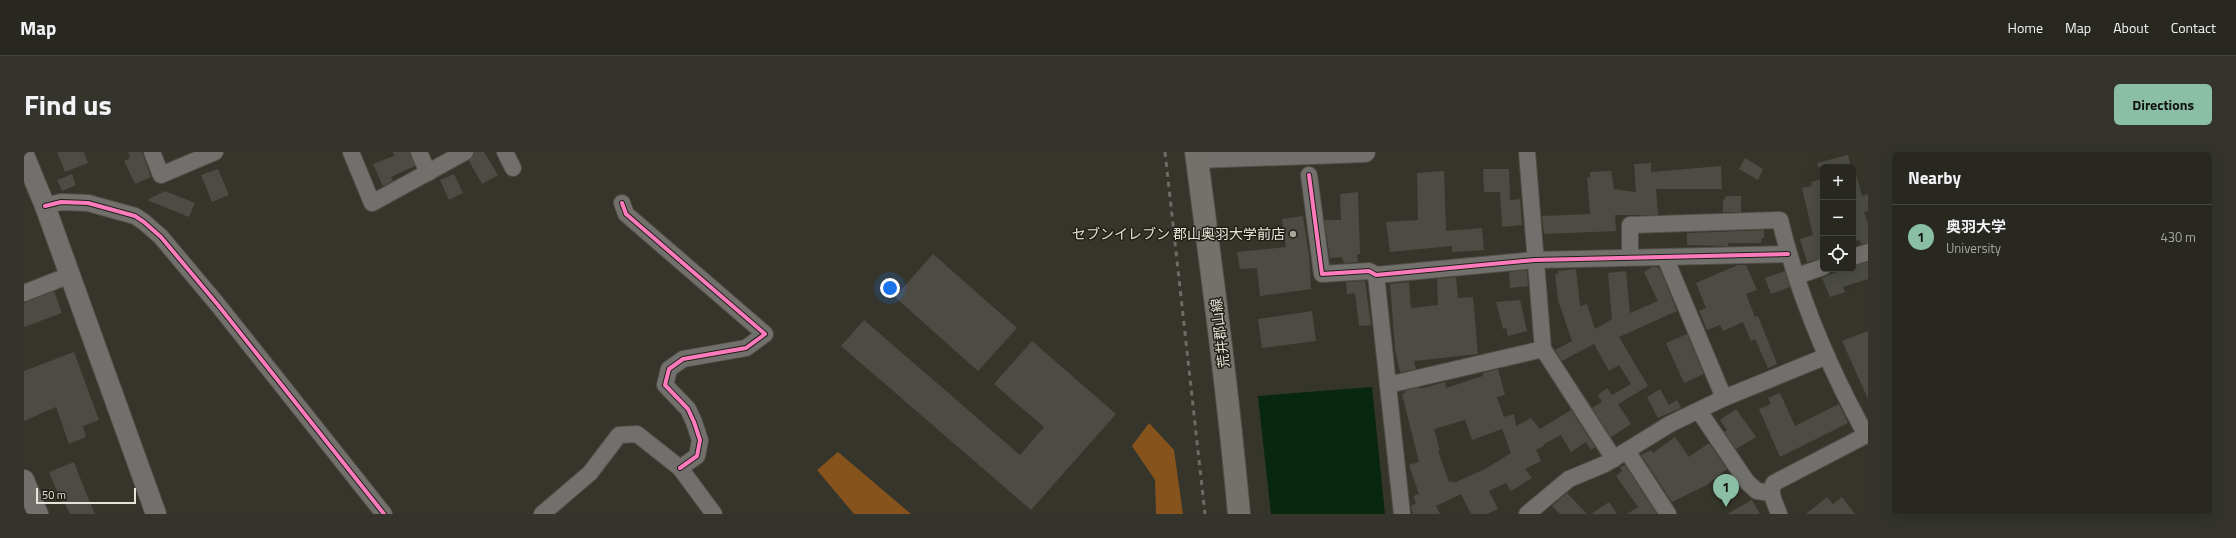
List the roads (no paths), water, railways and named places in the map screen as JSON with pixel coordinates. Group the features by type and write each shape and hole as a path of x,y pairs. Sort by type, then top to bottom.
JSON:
{"main road":[{"name":"荒井郡山線","path":"1196,155 1224,361 1239,514"}],"street":[{"path":"152,152 161,175 215,152"},
{"path":"351,152 372,203 465,152"},
{"path":"420,152 428,173"},
{"path":"505,152 513,168"},
{"path":"1196,155 1365,152"},
{"path":"1527,152 1543,349 1620,455 1668,514"},
{"path":"24,155 45,206 156,514"},
{"path":"1309,174 1322,274 1369,271 1376,275 1535,260 1788,254"},
{"path":"45,206 61,202 88,203 135,216 161,237 218,305 384,514"},
{"path":"622,203 626,214 765,334 746,348 683,358 669,368 665,385 688,408 700,440 697,456 680,468"},
{"path":"1630,257 1630,225 1780,220 1788,254 1827,356 1848,402 1867,434 1776,482 1772,487 1772,493 1779,514"},
{"path":"1856,256 1868,252"},
{"path":"1665,257 1724,398"},
{"path":"1797,276 1820,268"},
{"path":"24,294 70,275"},
{"path":"1376,275 1402,514"},
{"path":"1388,386 1543,349"},
{"path":"1527,514 1568,479 1620,455 1670,424 1724,398 1827,356"},
{"path":"1699,411 1748,482 1757,491 1772,493"},
{"path":"542,514 590,473 619,435 638,434 680,468 714,514"},
{"path":"24,480 38,514"}],"railway":[{"path":"1165,152 1205,514"}],"place":[{"name":"セブンイレブン 郡山奥羽大学前店","path":"1293,234"},
{"name":"奥羽大学","path":"1726,507"}]}
